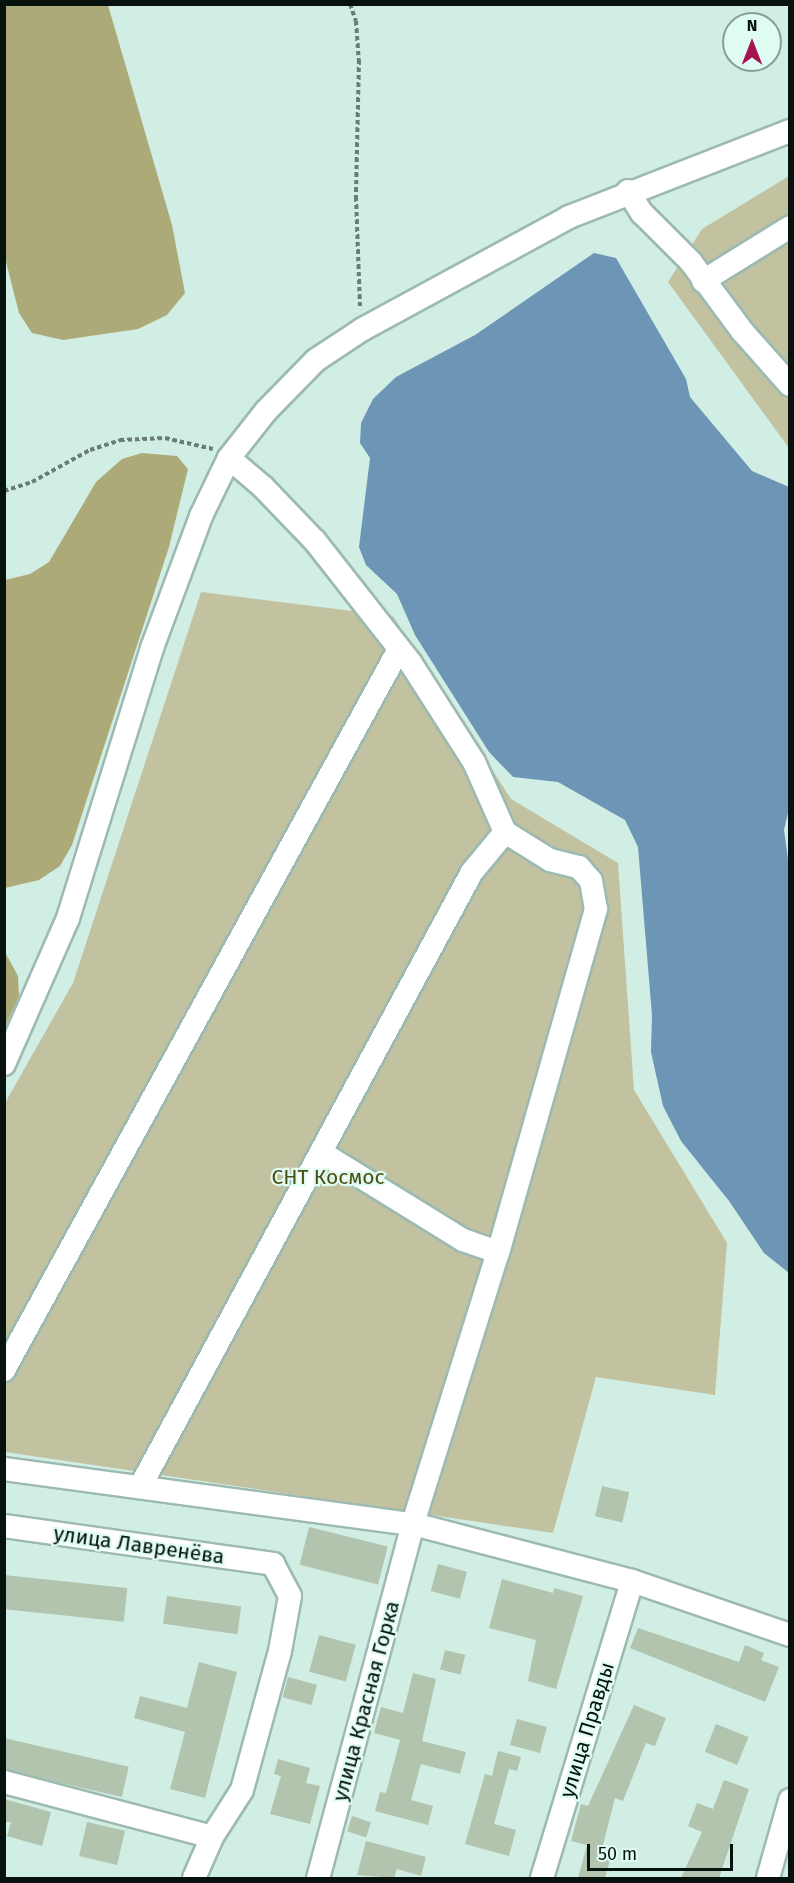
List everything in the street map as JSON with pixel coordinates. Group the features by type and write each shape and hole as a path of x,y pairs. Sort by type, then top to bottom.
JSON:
{"street":[{"path":"4,1064 68,918 152,648 201,516 229,458 290,384 316,360 363,329 569,217 628,191 789,131"},
{"path":"628,191 789,385"},
{"path":"703,281 789,227"},
{"path":"141,1487 472,872 505,832 474,762 399,649 315,541 263,487 229,458"},
{"path":"4,1370 399,649"},
{"name":"улица Красная Горка","path":"318,1878 413,1524 498,1252 596,909 591,881 579,867 549,860 505,832"},
{"path":"322,1153 463,1240 498,1252"},
{"path":"4,1469 413,1524 632,1581 789,1635"},
{"name":"улица Лавренёва","path":"4,1526 273,1564 290,1596 280,1651 242,1790 212,1837"},
{"name":"улица Правды","path":"542,1878 632,1581"},
{"path":"4,1782 212,1837 194,1878"},
{"path":"768,1878 789,1800"}],"path":[{"path":"350,4 356,21 359,60 356,197 363,329"},
{"path":"4,491 32,482 90,450 120,440 165,438 210,448 229,458"}],"green space":[{"path":"789,176 789,448 668,282 702,229"},
{"name":"СНТ Космос","path":"201,592 393,616 511,799 618,863 634,1090 727,1243 715,1395 596,1377 553,1533 5,1452 5,1103 73,983"}],"shaded area":[{"path":"4,5 108,5 172,225 185,293 167,315 138,329 63,340 32,333 19,313 4,254"},
{"path":"142,453 177,456 188,469 169,547 72,845 60,866 39,880 5,888 5,580 30,574 49,562 96,482 122,459"},
{"path":"5,952 18,976 19,996 5,1027"}],"water":[{"path":"594,253 616,258 686,379 690,397 752,471 789,487 790,804 784,830 790,873 789,1273 764,1253 729,1201 681,1141 663,1106 651,1052 652,1015 638,847 625,820 558,782 513,777 489,752 415,635 397,594 366,565 359,547 370,458 360,443 361,423 373,399 396,377 475,335"}],"building":[{"path":"602,1486 629,1492 622,1523 595,1516"},
{"path":"309,1527 388,1547 378,1584 300,1565"},
{"path":"438,1564 467,1572 460,1599 431,1591"},
{"path":"4,1575 127,1588 124,1622 4,1609"},
{"path":"502,1579 553,1593 554,1588 583,1596 556,1689 528,1681 536,1640 489,1628"},
{"path":"167,1596 241,1606 237,1634 163,1624"},
{"path":"638,1628 739,1662 745,1645 764,1653 761,1660 779,1667 765,1702 630,1648"},
{"path":"319,1635 356,1645 346,1682 309,1672"},
{"path":"445,1650 465,1655 461,1674 440,1669"},
{"path":"199,1662 237,1672 205,1798 170,1789 185,1732 134,1718 140,1696 187,1708"},
{"path":"413,1673 436,1679 422,1741 466,1752 460,1774 421,1764 411,1800 433,1806 428,1825 375,1811 380,1792 386,1793 400,1740 374,1733 381,1707 403,1713"},
{"path":"288,1677 317,1685 312,1705 283,1697"},
{"path":"634,1705 666,1718 655,1746 646,1743 623,1801 615,1798 600,1857 610,1860 605,1878 578,1878 587,1845 571,1841 581,1804 588,1806"},
{"path":"517,1719 547,1727 540,1753 510,1745"},
{"path":"716,1724 748,1737 737,1765 705,1752"},
{"path":"4,1738 129,1767 122,1797 4,1770"},
{"path":"498,1751 521,1757 517,1771 509,1769 494,1824 516,1830 509,1856 465,1844 485,1774 492,1776"},
{"path":"278,1759 310,1768 306,1783 320,1786 310,1824 270,1814 281,1776 274,1774"},
{"path":"724,1780 749,1789 719,1878 681,1878 702,1832 688,1826 697,1803 713,1809"},
{"path":"4,1799 51,1812 42,1846 7,1836 11,1822 4,1822"},
{"path":"352,1816 371,1822 366,1837 347,1831"},
{"path":"87,1822 125,1831 117,1865 79,1856"},
{"path":"366,1841 426,1857 421,1876 397,1869 394,1878 357,1875"}]}
